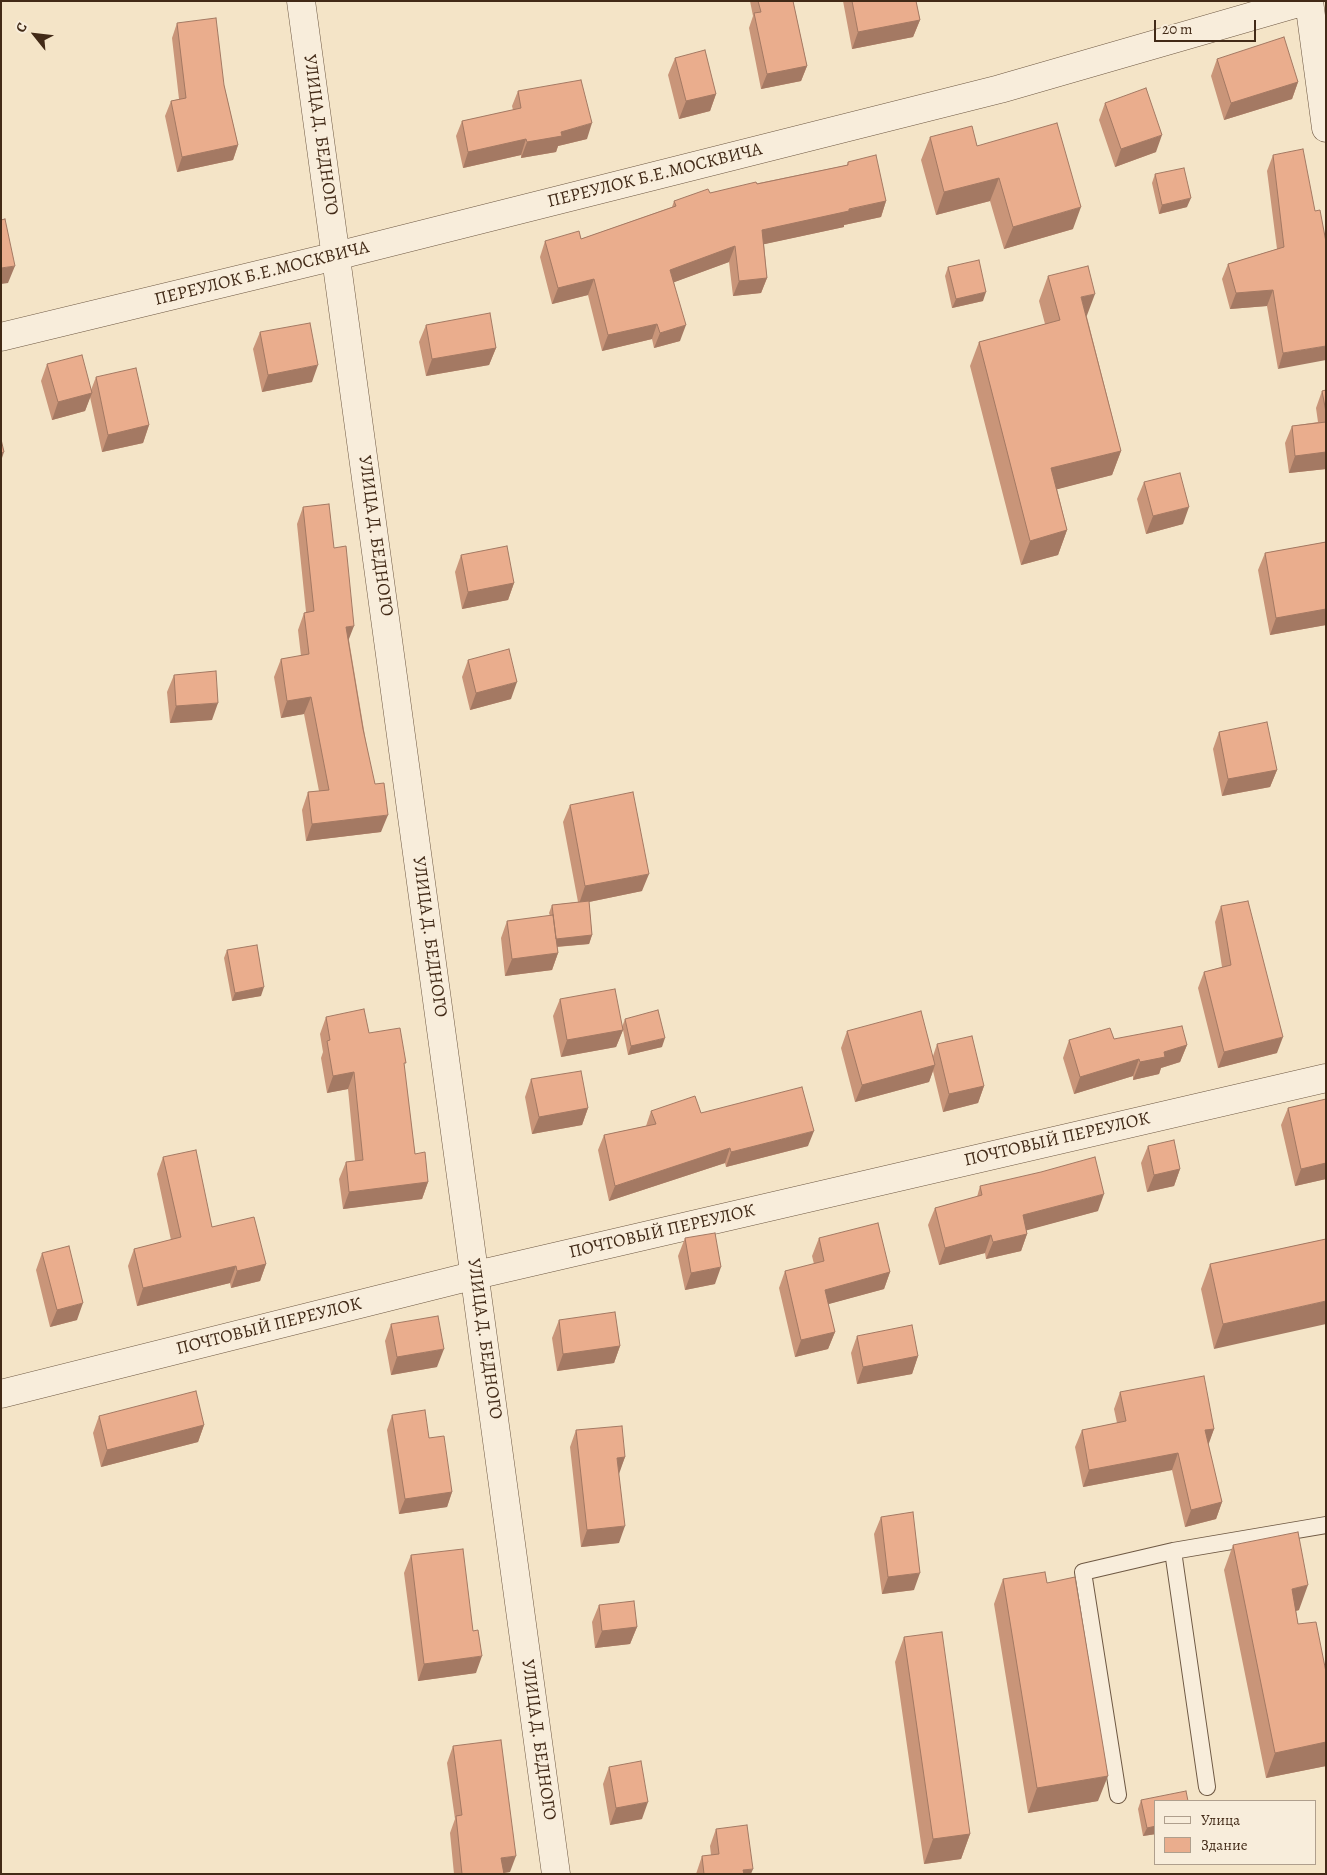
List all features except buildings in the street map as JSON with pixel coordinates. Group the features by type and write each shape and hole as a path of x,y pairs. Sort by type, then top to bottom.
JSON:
{"street":[{"name":"УЛИЦА Д. БЕДНОГО","path":"301,1 476,1275 556,1874"},
{"name":"ПЕРЕУЛОК Б.Е.МОСКВИЧА","path":"1,337 336,256 1000,88 1305,1"},
{"path":"1310,1 1326,128"},
{"name":"ПОЧТОВЫЙ ПЕРЕУЛОК","path":"1,1394 476,1275 1326,1078"}],"lane":[{"path":"1118,1795 1083,1572 1173,1551 1326,1525"},
{"path":"1173,1551 1207,1787"}]}
